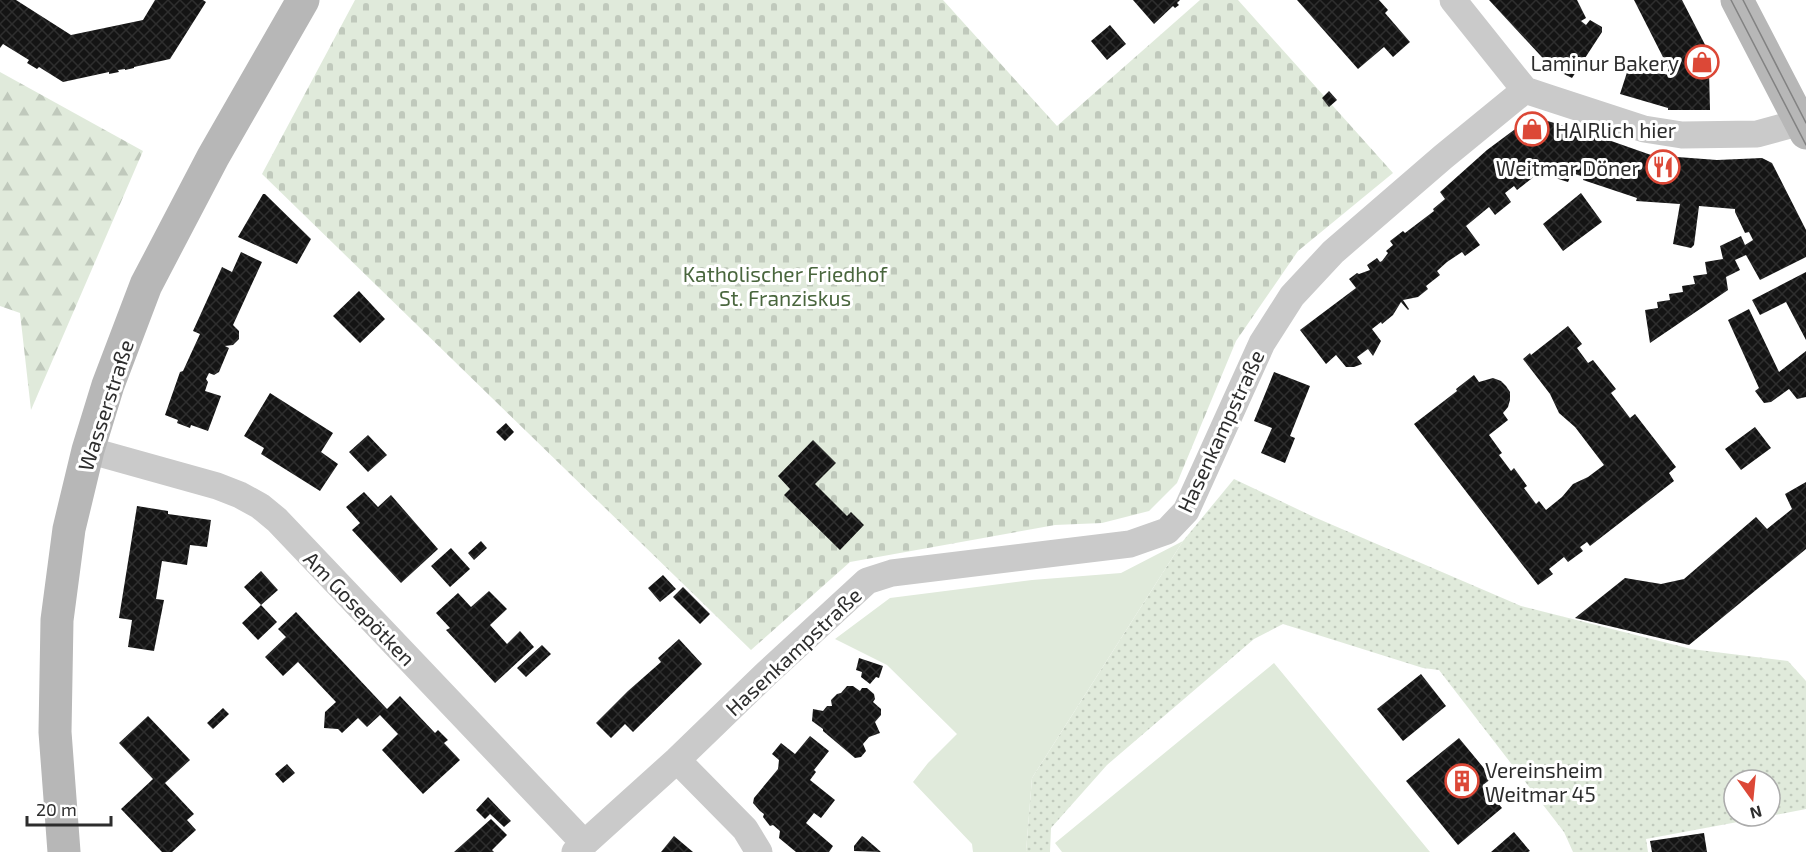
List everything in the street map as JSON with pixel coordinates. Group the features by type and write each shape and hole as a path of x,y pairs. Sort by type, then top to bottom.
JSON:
{"main road":[{"name":"Wasserstraße","path":"64,852 55,732 57,620 69,529 88,450 108,385 146,285 213,157 303,0"},
{"path":"1737,0 1803,128"}],"street":[{"path":"1453,0 1525,90 1644,129 1682,135 1757,134 1803,128"},
{"name":"Hasenkampstraße","path":"579,848 677,760 867,580 892,573 1130,544 1167,531 1186,511 1262,343 1292,296 1333,252 1525,90"},
{"name":"Am Gosepötken","path":"88,450 217,486 260,506 285,528 579,848"},
{"path":"677,760 745,829 759,852"}],"green space":[{"name":"Katholischer Friedhof St. Franziskus","path":"355,0 943,0 1057,126 1200,0 1238,0 1393,173 1298,251 1236,341 1177,483 1149,511 1102,523 1055,525 850,562 751,650 262,174"},
{"path":"0,72 143,151 31,410 20,313 0,306"},
{"path":"1234,479 1314,517 1521,606 1691,649 1788,661 1806,681 1806,809 1782,814 1782,768 1722,768 1722,825 1646,839 1648,852 1573,852 1564,832 1439,670 1423,668 1283,624 1254,639 1107,765 1051,828 1050,852 1026,852 1032,778 1183,541"},
{"path":"1183,541 1032,778 1026,852 973,852 972,844 913,782 957,734 887,665 835,639 890,598 1032,580 1121,573"},
{"path":"1274,663 1430,852 1062,852 1055,843"}],"building":[{"path":"0,0 16,0 71,35 143,20 155,0 203,0 206,2 170,59 118,70 119,72 63,82 39,67 37,69 27,63 29,60 3,44 0,48"},
{"path":"1133,0 1180,0 1177,3 1179,5 1175,8 1173,6 1154,24"},
{"path":"1297,0 1379,0 1388,10 1385,13 1410,42 1393,57 1384,47 1358,69"},
{"path":"1489,0 1577,0 1586,18 1581,21 1586,25 1590,20 1602,27 1602,32 1572,78 1552,68"},
{"path":"1634,0 1682,0 1717,68 1709,71 1710,110 1668,110 1668,108 1620,94 1630,63 1668,75 1668,67"},
{"path":"1110,25 1126,44 1107,60 1091,41"},
{"path":"1329,91 1337,100 1329,107 1322,98"},
{"path":"1541,119 1651,155 1717,160 1762,158 1772,163 1806,230 1806,257 1760,280 1746,255 1735,260 1740,270 1726,277 1728,290 1650,343 1645,310 1658,308 1657,302 1670,300 1669,294 1683,292 1682,286 1695,284 1693,276 1707,274 1705,262 1723,259 1720,246 1741,236 1745,245 1753,240 1749,232 1745,233 1735,209 1699,206 1694,245 1691,248 1673,244 1680,204 1636,201 1637,198 1583,180 1584,177 1572,173 1568,182 1552,177 1550,171 1552,166 1549,165 1517,190 1514,186 1505,193 1511,202 1495,215 1489,207 1466,226 1480,245 1465,256 1462,252 1447,262 1437,271 1440,275 1426,286 1428,289 1418,297 1403,300 1408,310 1401,302 1393,315 1372,329 1381,341 1373,356 1368,349 1357,357 1362,364 1354,367 1346,367 1336,355 1326,364 1300,330 1356,288 1349,279 1357,273 1370,270 1367,265 1377,258 1380,262 1382,261 1388,253 1386,251 1393,245 1390,241 1403,231 1405,233 1434,211 1433,209 1445,199 1440,192 1487,150 1526,121"},
{"path":"1581,193 1602,222 1563,251 1543,224"},
{"path":"263,194 311,239 297,264 238,237"},
{"path":"241,252 262,262 233,325 239,331 239,339 233,345 225,346 229,348 219,372 214,375 209,373 206,379 208,382 205,391 221,396 208,431 191,425 190,428 165,415 180,372 183,371 200,334 193,331 222,267 232,272"},
{"path":"1806,272 1806,340 1786,302 1760,315 1752,300"},
{"path":"359,291 385,319 360,343 333,316"},
{"path":"1749,309 1779,372 1806,351 1806,397 1797,399 1789,389 1771,402 1764,403 1755,391 1759,388 1728,320"},
{"path":"1568,326 1582,344 1577,348 1588,363 1593,360 1616,389 1611,393 1630,418 1635,414 1676,467 1669,473 1674,481 1590,546 1587,542 1580,547 1583,551 1568,562 1564,557 1549,569 1553,574 1538,585 1414,424 1474,375 1479,382 1493,378 1501,381 1510,392 1508,407 1503,413 1508,420 1489,435 1502,453 1499,455 1511,471 1514,468 1527,486 1524,488 1536,504 1539,501 1546,510 1573,484 1588,477 1604,465 1575,427 1559,413 1550,394 1523,359"},
{"path":"1274,372 1310,386 1290,436 1295,438 1285,463 1261,453 1272,428 1254,421"},
{"path":"270,393 333,433 321,452 338,464 320,491 261,454 264,448 244,436"},
{"path":"506,423 514,432 505,441 496,432"},
{"path":"1755,427 1771,448 1741,470 1725,449"},
{"path":"368,435 387,455 368,472 349,452"},
{"path":"813,440 836,463 815,484 847,516 851,512 864,525 840,550 784,495 790,489 778,476"},
{"path":"1806,482 1806,549 1689,645 1575,618 1625,578 1661,584 1684,579 1756,517 1767,529 1792,509 1785,494"},
{"path":"364,492 378,507 391,495 438,549 401,583 352,530 360,523 346,507"},
{"path":"137,506 168,511 168,514 211,520 207,547 190,545 187,565 162,561 156,599 164,600 154,651 128,647 132,620 119,618"},
{"path":"481,541 487,548 474,560 468,553"},
{"path":"451,548 470,569 450,587 431,566"},
{"path":"261,571 278,590 261,605 244,587"},
{"path":"663,575 676,589 660,602 648,588"},
{"path":"683,587 710,614 700,624 673,597"},
{"path":"489,591 507,609 490,625 507,644 520,631 534,647 495,683 446,630 450,628 436,613 458,593 471,607"},
{"path":"261,605 277,622 258,640 242,623"},
{"path":"296,612 387,709 400,696 435,733 438,730 448,740 444,743 460,760 423,794 382,750 398,734 380,715 367,727 358,718 342,733 338,729 324,728 325,712 336,702 298,662 283,676 265,657 286,637 278,629"},
{"path":"679,639 702,664 633,732 625,724 611,738 596,723 661,662 658,658"},
{"path":"542,645 551,654 526,677 517,668"},
{"path":"859,658 883,666 879,678 876,677 870,684 861,677 862,672 856,670"},
{"path":"1421,674 1446,706 1403,741 1377,709"},
{"path":"847,686 853,686 860,691 862,688 867,688 874,694 873,702 881,709 881,715 875,722 880,733 869,737 863,744 866,751 861,757 855,758 812,721 813,709 823,711 827,706 832,706 831,700"},
{"path":"223,708 229,714 213,729 207,723"},
{"path":"148,716 190,760 165,783 194,814 187,820 196,830 172,852 162,852 121,809 153,779 119,743"},
{"path":"810,736 829,751 814,770 816,772 810,780 835,800 821,818 814,813 806,823 833,846 829,852 796,852 779,838 780,831 773,825 770,826 763,817 764,814 753,803 754,798 778,769 779,760 772,754 781,743 795,754"},
{"name":"Vereinsheim Weitmar 45","path":"1459,738 1492,778 1483,785 1502,808 1458,845 1406,781"},
{"path":"287,764 295,773 283,783 275,774"},
{"path":"488,797 511,821 504,827 490,814 485,819 476,810"},
{"path":"491,819 507,835 492,850 494,852 454,852"},
{"path":"1514,832 1530,851 1491,852"},
{"path":"1704,833 1707,852 1652,852 1650,841"},
{"path":"674,836 693,852 661,852"},
{"path":"862,836 881,852 854,851 854,846"}],"tram line":[{"path":"1731,0 1806,145"},
{"path":"1743,0 1806,123"}],"place":[{"name":"Laminur Bakery","path":"1702,62"},
{"name":"HAIRlich hier","path":"1532,129"},
{"name":"Weitmar Döner","path":"1663,167"},
{"name":"Vereinsheim Weitmar 45","path":"1462,781"}]}
